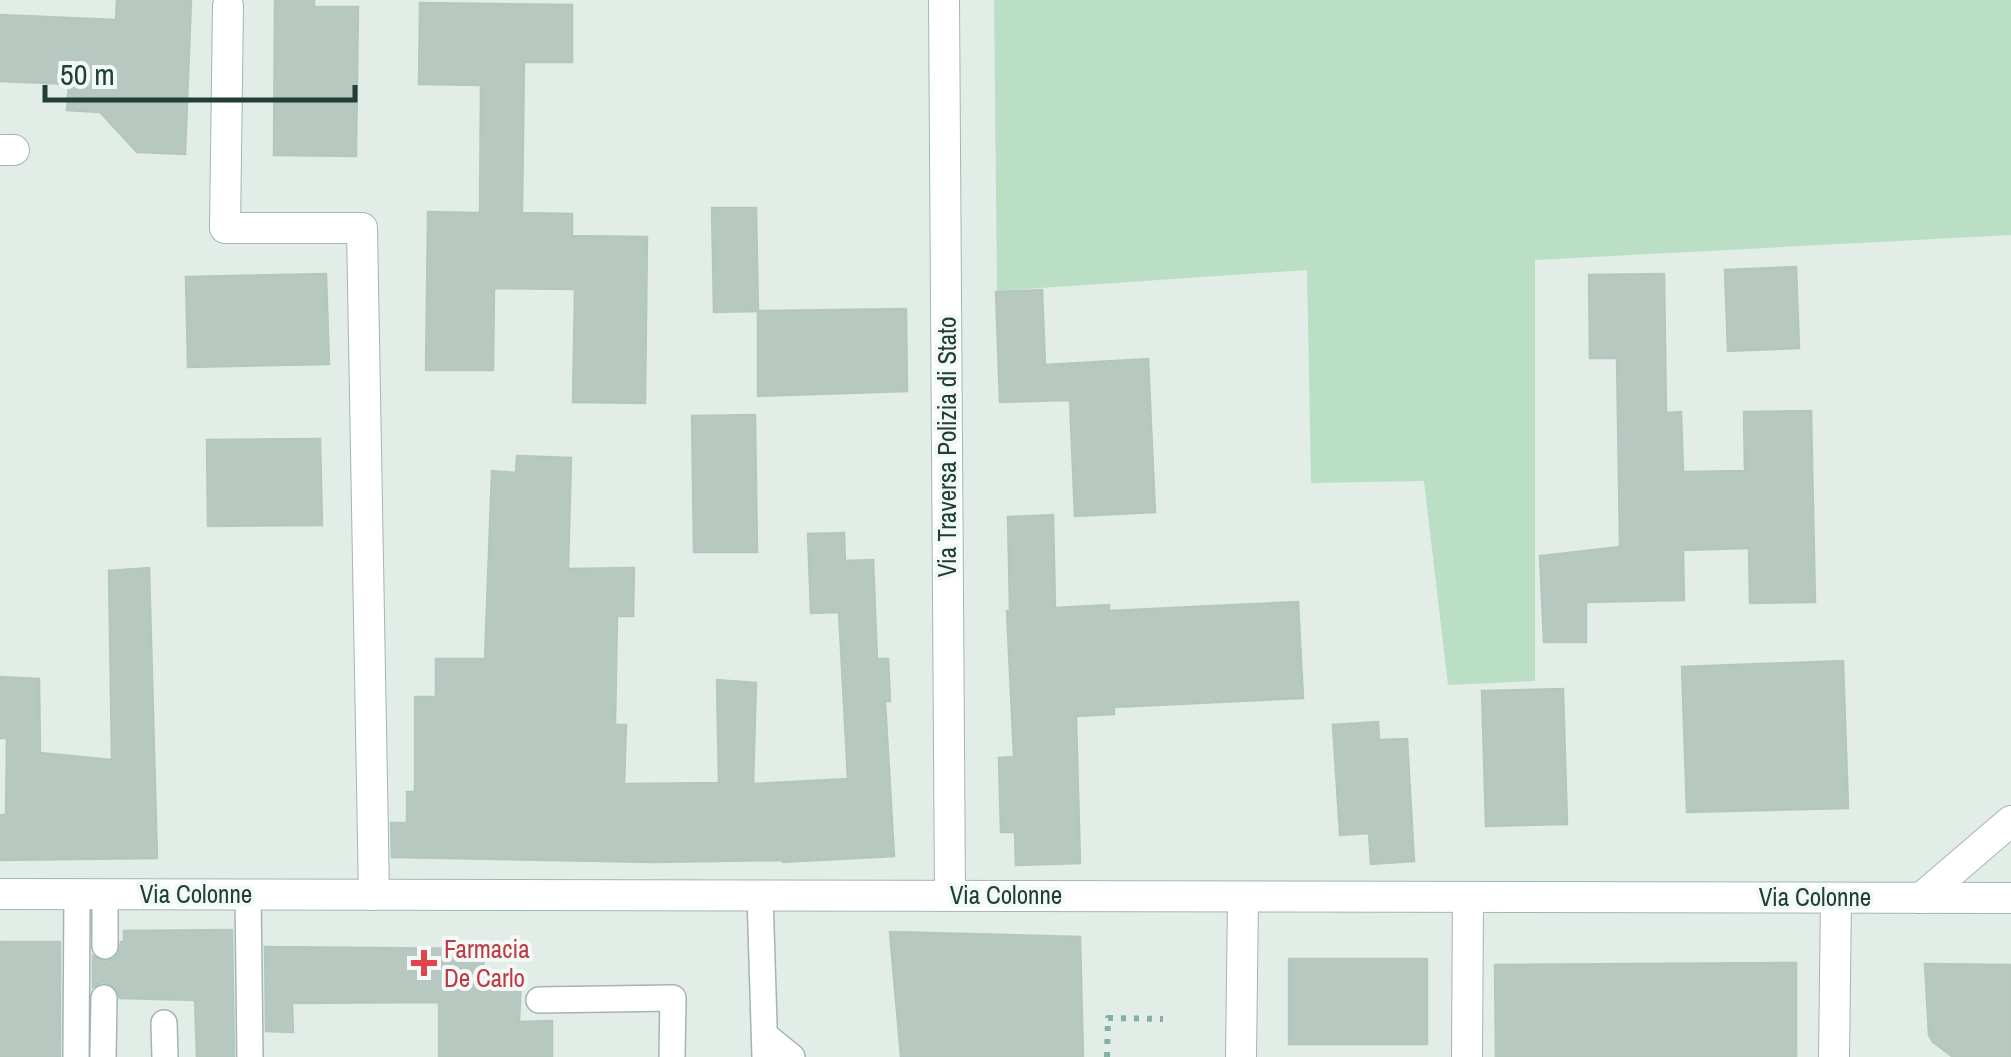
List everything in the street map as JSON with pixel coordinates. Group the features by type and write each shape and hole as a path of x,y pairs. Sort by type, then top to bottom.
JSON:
{"street":[{"name":"Via Traversa Polizia di Stato","path":"944,0 950,895"},
{"path":"228,6 225,228 362,228 374,895"},
{"path":"1920,898 2011,821"},
{"name":"Via Colonne","path":"0,894 2011,898"},
{"path":"1241,1057 1243,897"},
{"path":"1467,1057 1468,897"},
{"path":"1834,1057 1836,898"}],"lane":[{"path":"91,894 105,946"},
{"path":"76,1057 91,894"},
{"path":"248,894 250,1057"},
{"path":"760,895 765,1046 792,1057"},
{"path":"104,998 104,1057"},
{"path":"539,1000 674,998 672,1057"},
{"path":"164,1023 165,1057"}],"path":[{"path":"1107,1057 1108,1018 1163,1019"}],"green space":[{"path":"994,0 2011,0 2011,235 1535,260 1535,681 1448,685 1424,481 1311,483 1307,270 997,291"}],"building":[{"path":"117,0 191,0 185,154 137,152 100,112 67,110 69,84 0,81 0,15 116,20"},
{"path":"275,0 314,0 314,7 358,7 356,156 274,155"},
{"path":"420,3 572,5 572,62 524,62 522,213 572,214 572,236 647,237 645,403 573,402 575,289 494,288 493,370 426,370 428,212 480,213 481,85 419,84"},
{"path":"712,208 756,208 758,311 714,312"},
{"path":"1796,267 1799,348 1728,351 1725,270"},
{"path":"326,274 329,364 188,367 186,277"},
{"path":"1664,274 1666,413 1681,412 1683,472 1745,471 1744,412 1811,411 1815,602 1750,603 1749,548 1683,550 1684,600 1586,602 1586,642 1544,642 1540,556 1620,547 1617,358 1590,358 1589,275"},
{"path":"1042,290 1045,365 1148,359 1155,512 1075,516 1070,400 1000,402 996,292"},
{"path":"906,309 907,391 758,396 758,311"},
{"path":"755,415 757,552 694,552 692,416"},
{"path":"320,439 322,525 208,526 207,440"},
{"path":"517,456 571,458 568,569 634,568 633,616 617,616 615,725 626,725 624,784 719,783 717,680 756,683 753,784 848,779 839,612 811,613 808,534 844,533 845,561 873,560 877,659 888,659 890,701 885,701 894,856 783,862 392,857 391,823 407,823 407,792 415,792 415,697 436,697 436,659 485,659 492,471 516,473"},
{"path":"1053,515 1055,608 1109,605 1109,611 1298,602 1303,698 1114,707 1114,714 1076,716 1080,863 1016,865 1015,832 1001,832 999,758 1014,757 1007,611 1008,517"},
{"path":"149,568 157,858 0,860 0,815 6,815 7,738 0,738 0,677 39,679 40,753 112,760 109,571"},
{"path":"1843,661 1848,808 1687,812 1682,667"},
{"path":"1563,689 1567,824 1486,826 1482,691"},
{"path":"1378,722 1379,740 1407,739 1414,861 1371,864 1369,833 1340,835 1333,725"},
{"path":"232,930 234,1057 197,1057 195,1000 120,998 111,984 103,982 93,987 93,956 104,962 114,959 124,942 124,931"},
{"path":"890,932 1080,937 1083,1057 901,1057"},
{"path":"0,942 60,942 60,1057 0,1057"},
{"path":"265,947 484,949 483,979 521,976 519,1022 552,1021 552,1057 439,1057 439,1002 292,1003 293,1032 266,1031"},
{"path":"1289,959 1427,959 1427,1044 1289,1044"},
{"path":"1796,963 1796,1057 1496,1057 1495,965"},
{"path":"1925,964 2011,965 2011,1057 1953,1057 1933,1042 1929,1035"}],"place":[{"name":"Farmacia De Carlo","path":"424,963"}]}
